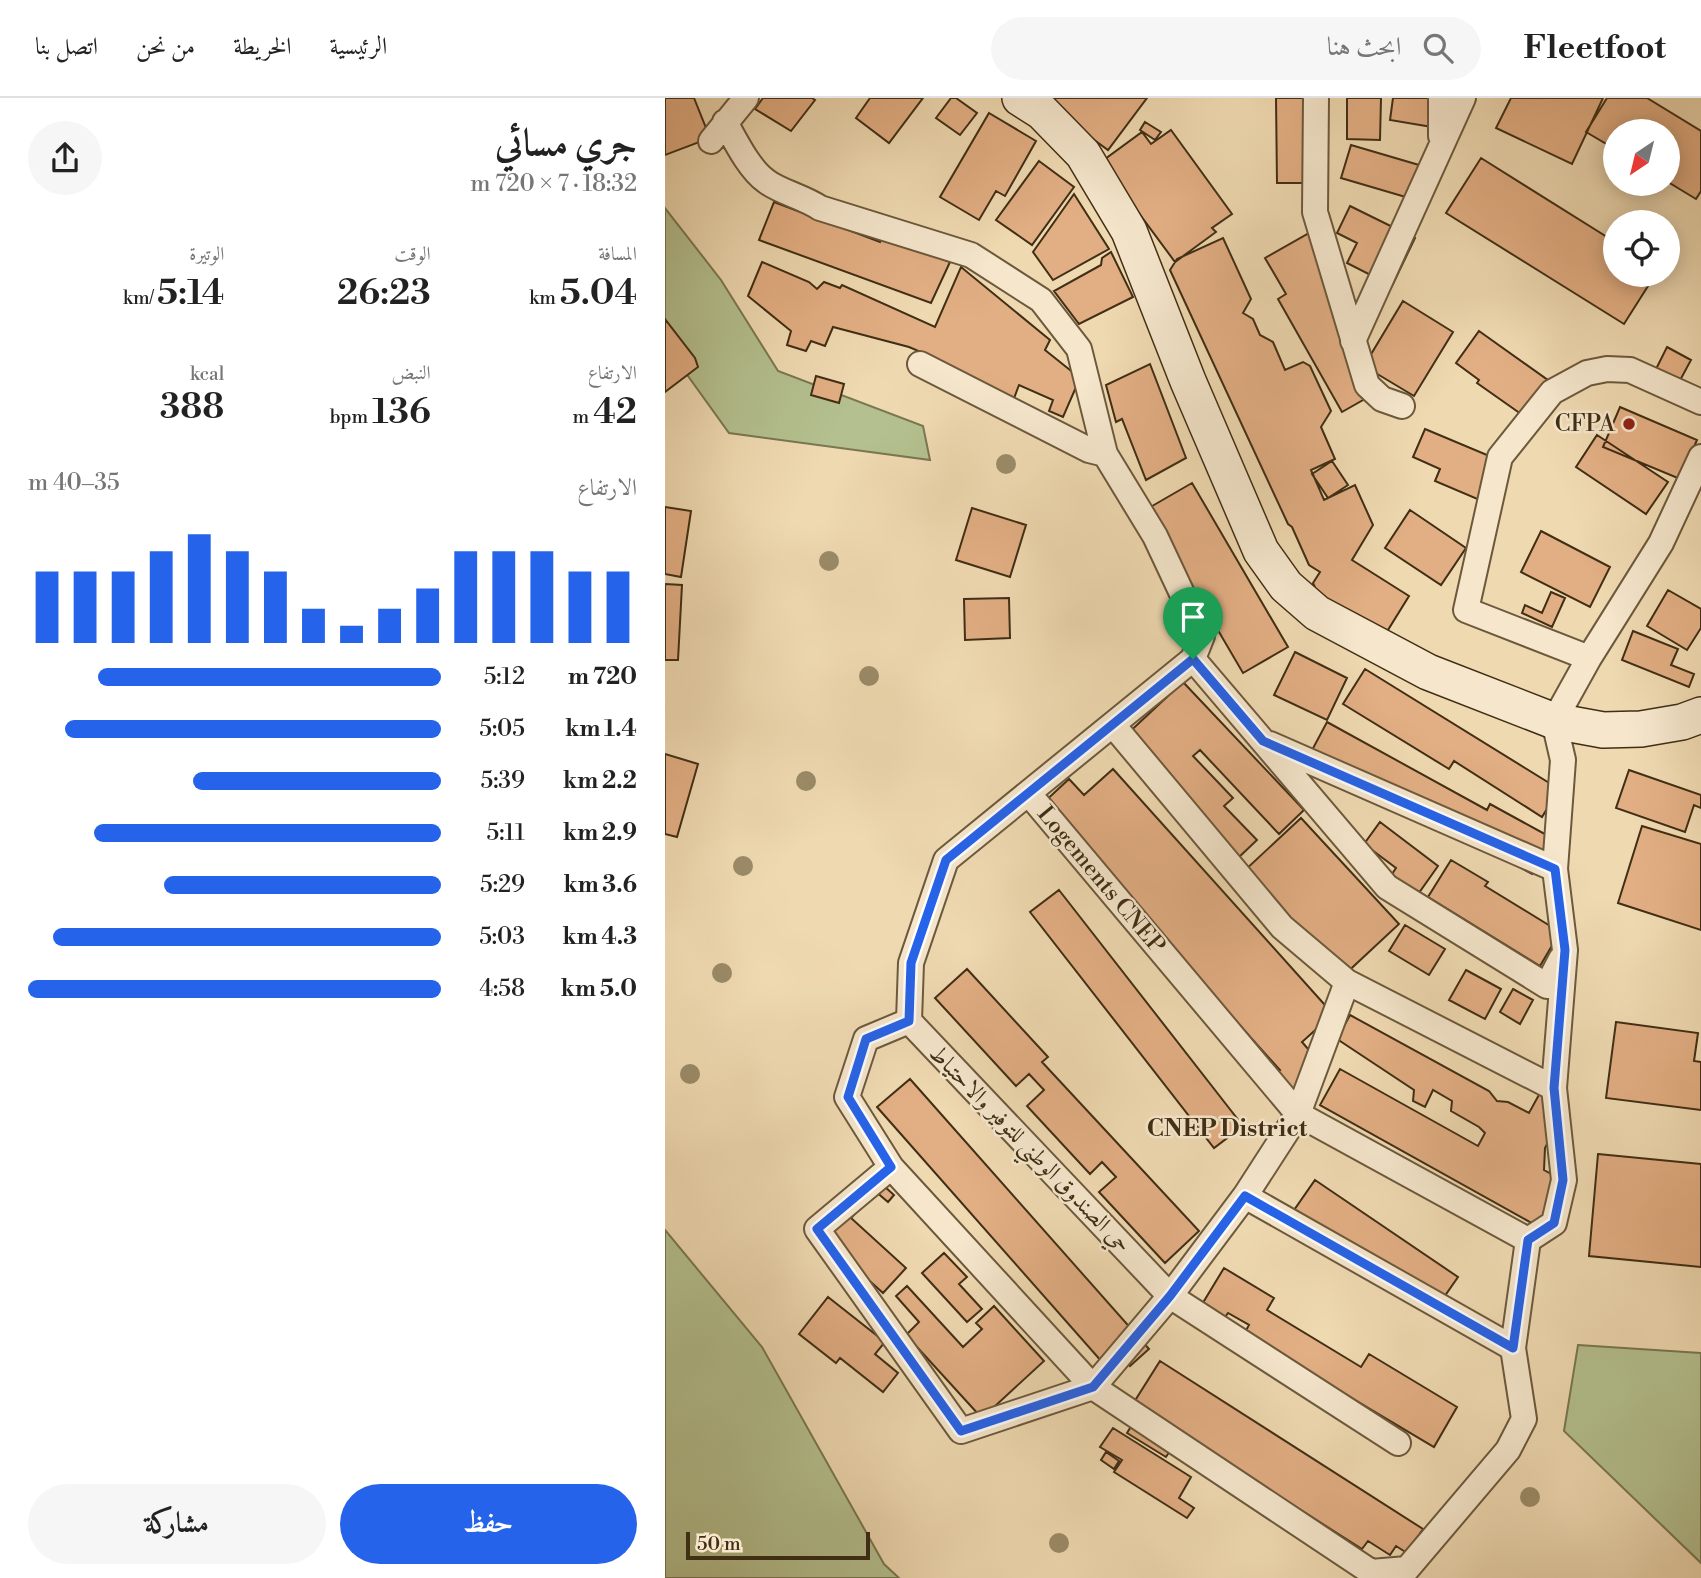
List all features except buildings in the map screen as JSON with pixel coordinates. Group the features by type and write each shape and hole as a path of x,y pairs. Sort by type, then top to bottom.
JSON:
{"main road":[{"path":"1020,98 1042,112 1083,154 1129,231 1188,381 1261,551 1286,586 1317,613 1428,672 1554,720 1603,730 1640,729 1682,722 1701,715"}],"street":[{"path":"746,98 718,131 743,152 766,181 807,199 820,208 971,255 1041,300 1079,349 1105,454 1155,536 1202,636 1193,659 1387,887 1547,986 1565,950"},
{"path":"1316,98 1315,212 1367,385 1382,398 1402,406"},
{"path":"1440,147 1441,98"},
{"path":"1353,341 1463,98"},
{"path":"920,364 1089,450 1105,454"},
{"path":"1589,657 1466,610 1500,457 1552,392 1587,373 1607,369 1630,370 1701,402"},
{"path":"1029,794 946,860 911,963 909,1021 866,1039 848,1097 891,1167 1093,1387 1371,1572 1407,1569 1508,1450 1524,1419 1513,1348 1528,1240 1554,1223 1563,1180 1554,1088 1565,950 1555,869 1563,760 1554,720 1589,657 1661,543 1701,457"},
{"name":"Logements CNEP","path":"1193,659 1029,794 1298,1114 1528,1240"},
{"path":"1113,725 1282,927 1347,982 1554,1088"},
{"path":"1263,741 1555,869"},
{"path":"891,1167 817,1229 961,1431 1093,1387 1170,1296 1245,1196 1298,1114 1347,982"},
{"name":"حي الصندوق الوطني للتوفير والاحتياط","path":"909,1021 1170,1296 1398,1443"},
{"path":"1245,1196 1513,1348"}],"green space":[{"path":"665,208 721,280 778,371 923,426 930,460 729,433 665,344"},
{"path":"665,1230 762,1347 884,1564 899,1578 665,1578"},
{"path":"1578,1345 1701,1353 1701,1563 1564,1431"}],"place":[{"name":"CFPA","path":"1629,424"}],"district":[{"name":"CNEP District","path":"1227,1129"}],"route":[{"path":"1193,659 1263,741 1555,869 1565,950 1554,1088 1563,1180 1554,1223 1528,1240 1513,1348 1245,1196 1170,1296 1093,1387 961,1431 817,1229 891,1167 848,1097 866,1039 909,1021 911,963 946,860 1193,659"}]}
